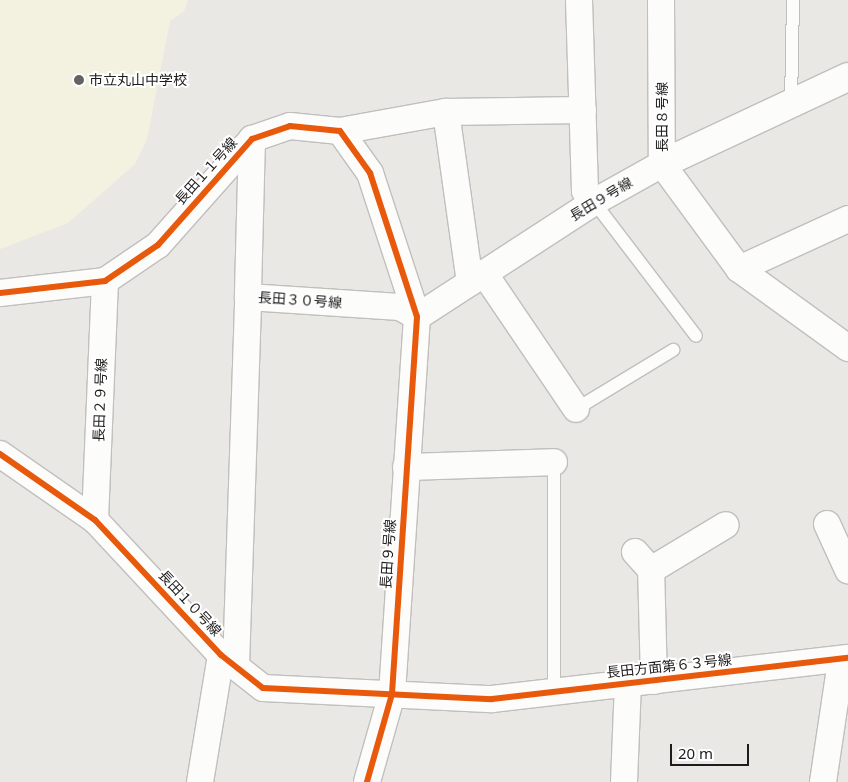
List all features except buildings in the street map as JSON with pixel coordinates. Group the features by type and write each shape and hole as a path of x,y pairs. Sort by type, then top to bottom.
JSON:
{"street":[{"path":"579,0 585,191 594,202"},
{"name":"長田８号線","path":"661,0 662,164 739,269 848,348"},
{"name":"長田９号線","path":"367,782 392,694 417,317 594,202 662,164 848,77"},
{"name":"長田１１号線","path":"0,293 105,281 158,245 252,138 290,126 340,131 446,112 583,110"},
{"path":"446,112 477,277 576,409"},
{"path":"340,131 370,173 417,317"},
{"name":"長田３０号線","path":"252,138 248,297 400,307 417,317"},
{"path":"739,269 848,218"},
{"name":"長田２９号線","path":"95,520 105,281"},
{"path":"200,782 228,660 248,297"},
{"name":"長田１０号線","path":"0,454 95,520 228,660 263,688 392,694"},
{"path":"406,467 554,462"},
{"path":"827,524 848,570"},
{"path":"654,681 643,561 726,526"},
{"path":"823,782 844,660"},
{"name":"長田方面第６３号線","path":"392,694 492,699 628,682 654,681 844,660"},
{"path":"624,782 628,682"}],"lane":[{"path":"791,104 793,0"},
{"path":"594,202 696,336"},
{"path":"576,409 673,350"},
{"path":"554,462 554,692"}],"shaded area":[{"name":"市立丸山中学校","path":"0,0 188,0 184,11 170,21 147,139 135,164 68,223 0,249"}],"cycle path":[{"path":"0,293 105,281 158,245 252,139 290,126 340,131 370,173 417,317 392,694 367,782"},
{"path":"0,454 95,520 221,655 263,688 492,699 848,658"}],"place":[{"name":"市立丸山中学校","path":"79,80"}]}
